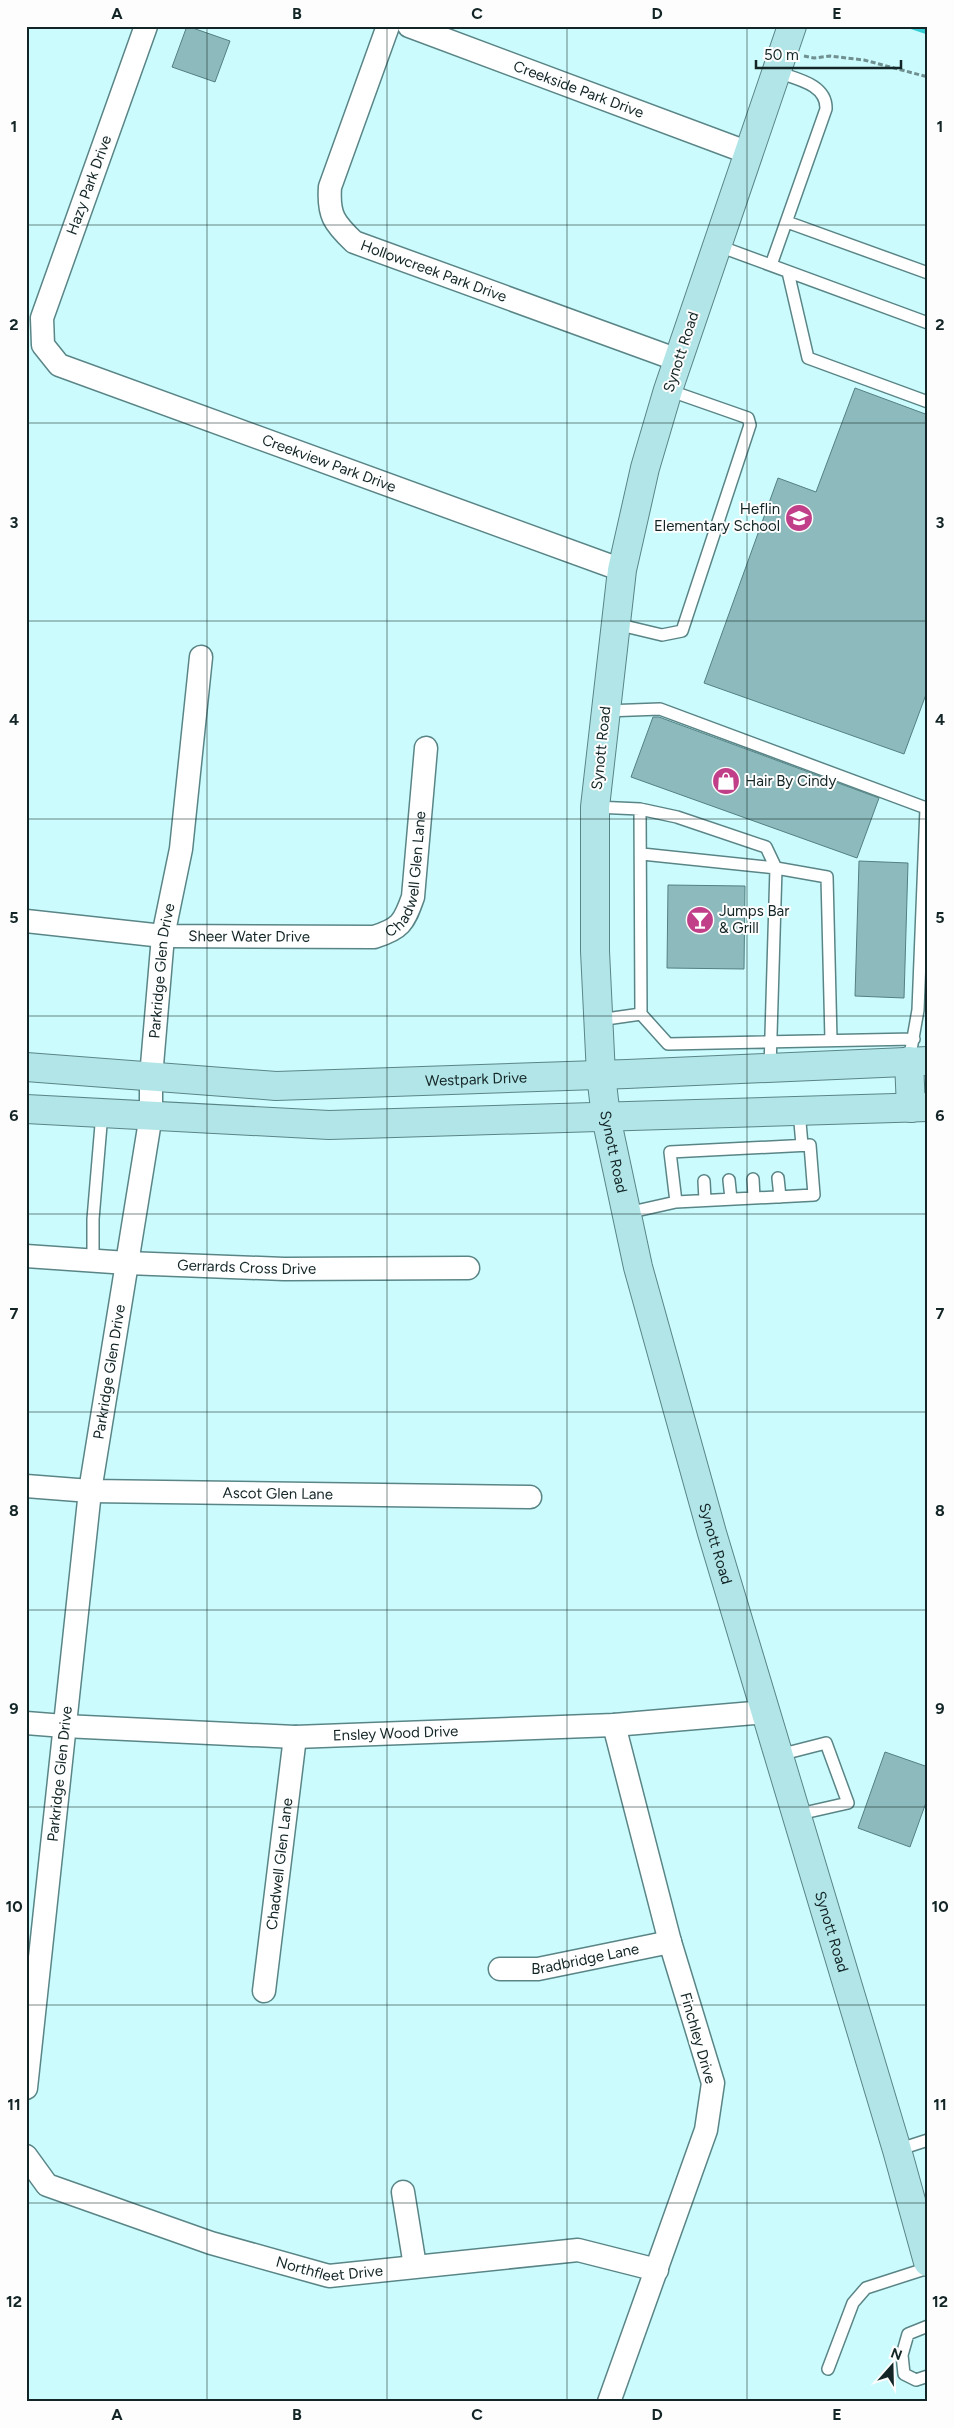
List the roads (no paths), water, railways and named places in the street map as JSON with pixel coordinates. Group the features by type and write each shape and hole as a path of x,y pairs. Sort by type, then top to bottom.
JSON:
{"street":[{"name":"Hazy Park Drive","path":"43,345 42,318 146,26"},
{"name":"Hollowcreek Park Drive","path":"388,26 330,187 329,204 335,224 354,242 678,360"},
{"name":"Creekside Park Drive","path":"409,26 749,153"},
{"name":"Synott Road","path":"785,47 668,390 645,468 622,570 595,807 595,951 601,1075 606,1117 646,1296 795,1815 897,2150 928,2262"},
{"name":"Creekview Park Drive","path":"43,345 59,365 622,570"},
{"name":"Parkridge Glen Drive","path":"26,2088 90,1491 151,1115 151,1077 164,936 181,849 201,657"},
{"name":"Chadwell Glen Lane","path":"323,936 374,937 393,931 407,914 413,897 426,748"},
{"name":"Sheer Water Drive","path":"26,922 164,936 323,936"},
{"name":"Westpark Drive","path":"26,1067 276,1086 601,1075 770,1055 917,1054"},
{"path":"26,1109 329,1126 919,1108 917,1054"},
{"name":"Gerrards Cross Drive","path":"26,1256 127,1263 284,1269 468,1268"},
{"name":"Ascot Glen Lane","path":"26,1486 90,1491 530,1497"},
{"name":"Ensley Wood Drive","path":"26,1723 295,1737 614,1725 765,1712"},
{"name":"Finchley Drive","path":"609,2402 706,2130 713,2083 670,1942 614,1725"},
{"name":"Chadwell Glen Lane","path":"264,1991 295,1737"},
{"name":"Bradbridge Lane","path":"500,1968 538,1969 670,1942"},
{"name":"Northfleet Drive","path":"26,2156 47,2185 211,2243 329,2276 578,2250 657,2270"},
{"path":"403,2192 415,2266"}],"lane":[{"path":"771,265 826,109 826,99 819,90 808,83 785,47"},
{"path":"787,222 928,273"},
{"path":"716,245 928,323"},
{"path":"788,272 808,358 928,402"},
{"path":"616,624 662,635 682,631 750,425 748,418 668,390"},
{"path":"605,711 660,709 926,808 917,1054 831,1040 770,1055 668,1044 641,1014 642,854 640,810"},
{"path":"595,807 640,810 677,817 766,847 776,868 770,1055"},
{"path":"642,854 776,868 826,877 831,1040"},
{"path":"599,1020 641,1014"},
{"path":"799,1111 802,1145"},
{"path":"93,1260 93,1219 102,1113"},
{"path":"627,1213 676,1202 814,1195 810,1145 802,1145 777,1152 752,1154 702,1155 670,1152 676,1202"},
{"path":"778,1178 780,1197"},
{"path":"753,1179 754,1198"},
{"path":"704,1180 705,1200"},
{"path":"729,1180 730,1199"},
{"path":"779,1755 826,1743 848,1803 795,1815"},
{"path":"897,2150 928,2140"},
{"path":"828,2369 853,2303 866,2288 928,2268"},
{"path":"928,2326 908,2334 902,2355 904,2374 916,2380 928,2376"}],"waterway":[{"path":"910,26 928,32"}],"place":[{"name":"Heflin Elementary School","path":"799,518"},
{"name":"Hair By Cindy","path":"726,781"},
{"name":"Jumps Bar & Grill","path":"700,920"}]}
